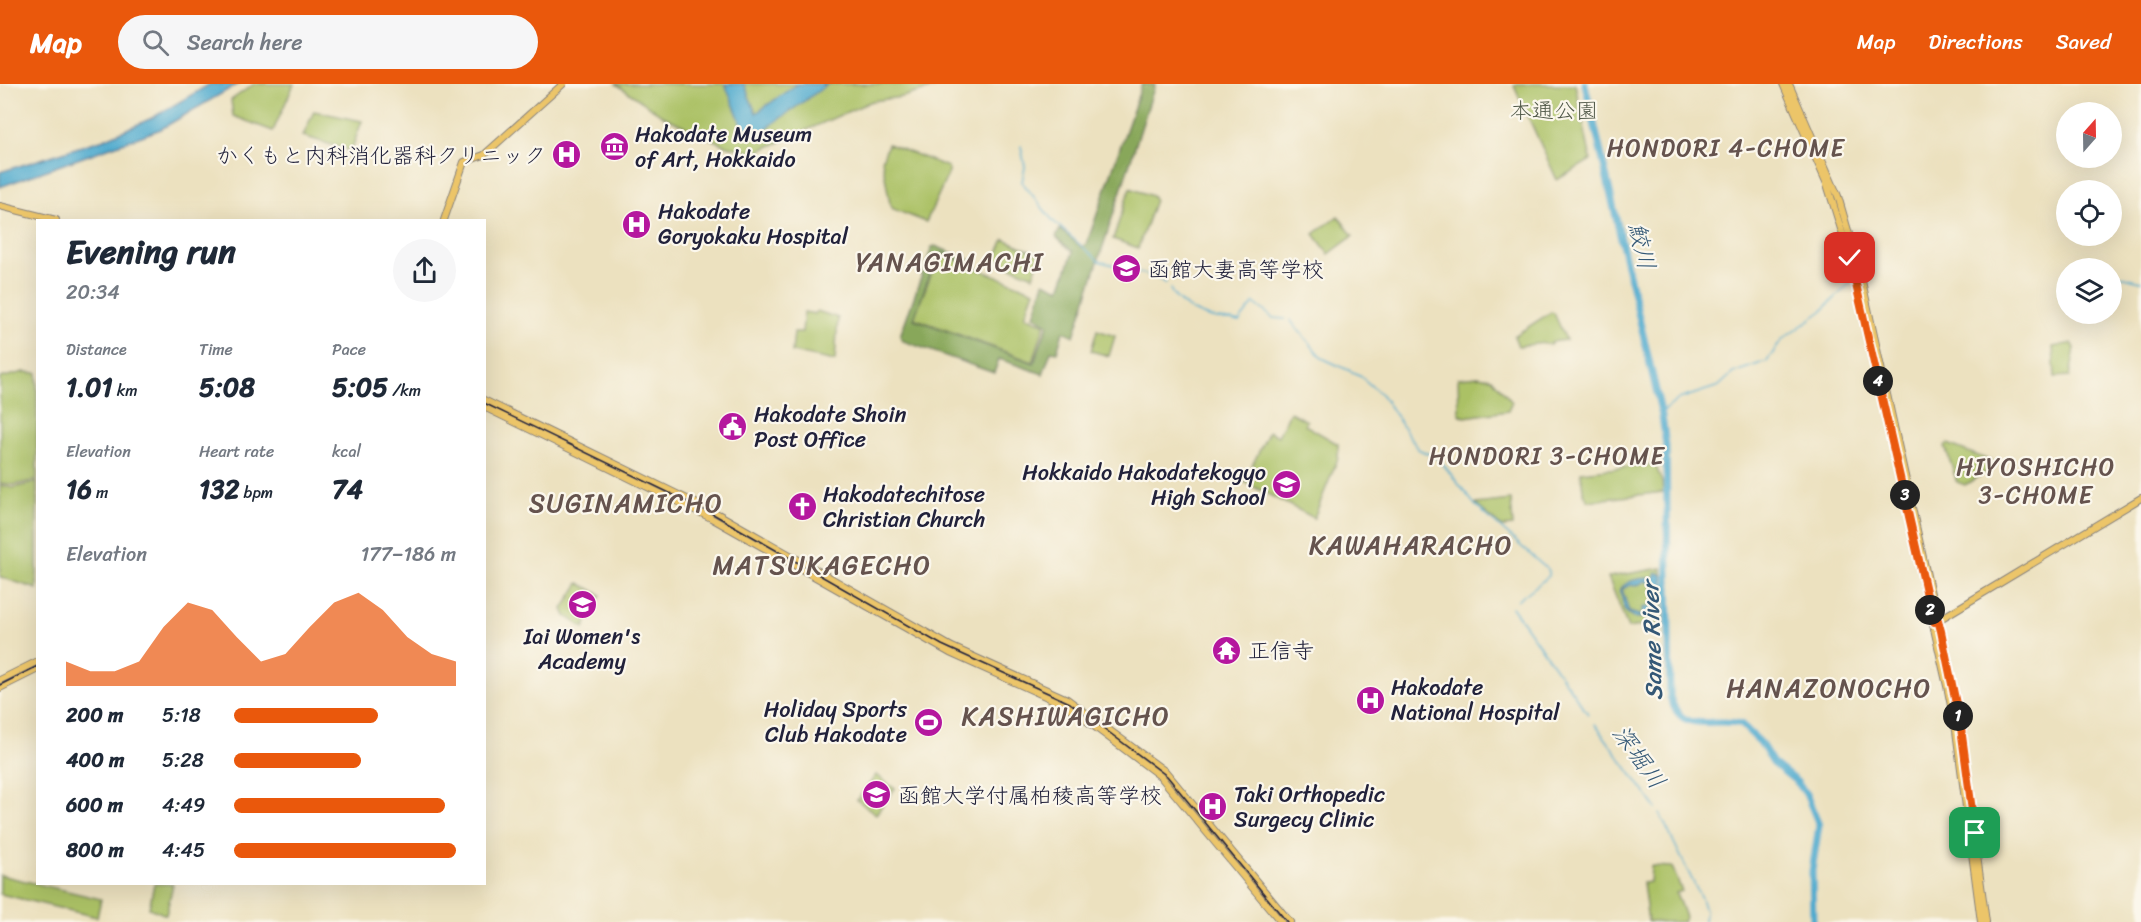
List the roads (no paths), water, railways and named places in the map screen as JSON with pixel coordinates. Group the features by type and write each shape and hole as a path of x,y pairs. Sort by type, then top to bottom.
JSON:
{"main road":[{"path":"444,219 464,162 484,155 563,84"},
{"path":"1783,84 1827,184 1845,239 1961,728 1986,922"},
{"path":"1789,84 1838,196 1854,247 1936,621 1956,731 1981,922"},
{"path":"0,206 52,219"},
{"path":"486,401 718,514 952,647 1067,699 1166,772 1290,922"},
{"path":"486,408 711,518 950,653 1067,706 1160,776 1281,922"},
{"path":"1936,621 2141,498"},
{"path":"0,680 36,663"},
{"path":"0,688 36,670"}],"water":[{"path":"210,84 238,84 161,129 0,187 0,172 104,139 152,118"},
{"path":"725,84 744,84 756,113 797,84 828,84 764,130 752,132 742,125"},
{"path":"1657,572 1663,576 1664,592 1659,592 1652,583 1645,581 1622,589 1629,612 1642,616 1643,608 1650,606 1657,617 1634,618 1625,611 1620,590 1635,580 1653,579"}],"waterway":[{"name":"Same River","path":"1585,84 1662,416 1666,446 1670,697 1675,709 1682,717 1690,721 1741,724 1760,742 1773,763 1797,782 1806,794 1819,825 1812,871 1813,922"},
{"path":"1021,146 1025,167 1022,182 1053,221 1099,261 1152,276 1166,283"},
{"path":"2122,276 2141,281"},
{"path":"1662,416 1666,409 1679,399 1719,386 1733,373 1767,361 1783,339 1822,311 1851,282"},
{"path":"1170,289 1187,307 1212,318 1239,322 1254,303 1273,318 1285,319"},
{"path":"1290,320 1322,358 1359,375 1382,395 1418,449 1439,459 1475,505 1549,571 1549,576 1518,600"},
{"path":"1512,607 1588,714"},
{"name":"Same River","path":"1665,617 1670,617"},
{"name":"深堀川","path":"1595,724 1656,808"},
{"name":"深堀川","path":"1660,814 1701,898 1705,911 1704,922"}],"tram line":[{"path":"486,404 713,514 942,645 1070,703 1167,776 1287,922"},
{"path":"0,685 36,667"}],"place":[{"name":"Hakodate Museum of Art, Hokkaido","path":"614,147"},
{"name":"かくもと内科消化器科クリニック","path":"567,155"},
{"name":"Hakodate Goryokaku Hospital","path":"637,224"},
{"name":"函館大妻高等学校","path":"1127,269"},
{"name":"Hakodate Shoin Post Office","path":"733,427"},
{"name":"Hokkaido Hakodatekogyo High School","path":"1287,485"},
{"name":"Hakodatechitose Christian Church","path":"802,507"},
{"name":"Iai Women's Academy","path":"582,604"},
{"name":"正信寺","path":"1227,650"},
{"name":"Hakodate National Hospital","path":"1370,700"},
{"name":"Holiday Sports Club Hakodate","path":"928,722"},
{"name":"函館大学付属柏稜高等学校","path":"877,795"},
{"name":"Taki Orthopedic Surgecy Clinic","path":"1213,807"}],"district":[{"name":"HONDORI 4-CHOME","path":"1726,148"},
{"name":"YANAGIMACHI","path":"950,262"},
{"name":"HONDORI 3-CHOME","path":"1547,456"},
{"name":"HIYOSHICHO 3-CHOME","path":"2036,481"},
{"name":"SUGINAMICHO","path":"626,503"},
{"name":"KAWAHARACHO","path":"1411,545"},
{"name":"MATSUKAGECHO","path":"822,565"},
{"name":"HANAZONOCHO","path":"1829,688"},
{"name":"KASHIWAGICHO","path":"1066,716"}],"park label":[{"name":"本通公園","path":"1554,110"}],"water label":[{"name":"鮫川","path":"1642,246"}]}
